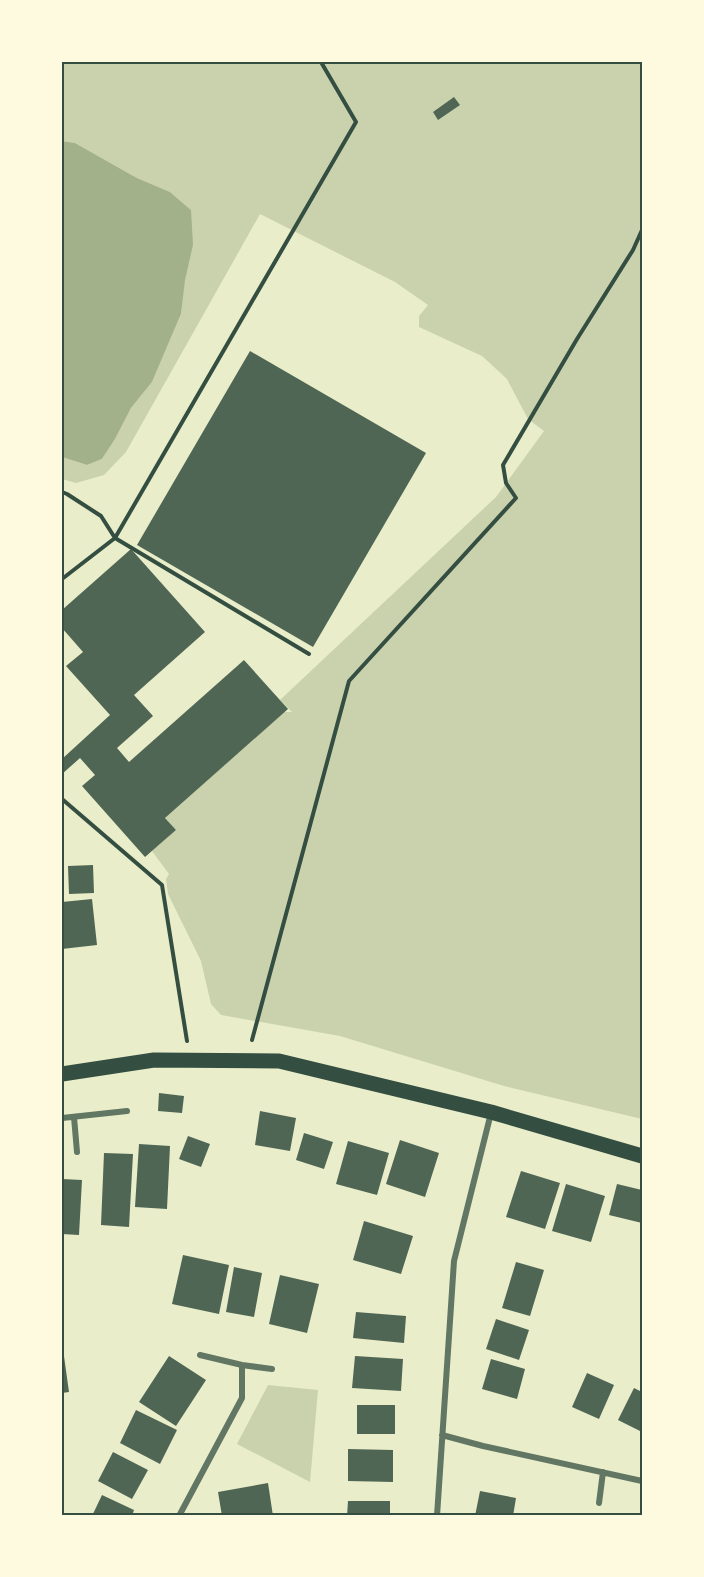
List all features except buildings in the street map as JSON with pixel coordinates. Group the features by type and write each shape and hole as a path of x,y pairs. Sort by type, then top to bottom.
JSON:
{"main road":[{"path":"62,1074 154,1060 279,1061 491,1112 642,1156"}],"street":[{"path":"62,1119 127,1111"},
{"path":"437,1515 454,1261 491,1112"},
{"path":"74,1117 77,1152"},
{"path":"200,1355 242,1365 272,1368"},
{"path":"179,1515 242,1398 242,1365"},
{"path":"442,1435 642,1481"},
{"path":"599,1503 603,1472"}],"path":[{"path":"62,579 115,538 356,122 321,62"},
{"path":"247,1061 348,681 516,498 506,483 503,465 577,339 633,250 642,230"},
{"path":"62,492 101,516 115,538 309,654"},
{"path":"62,799 162,885 190,1060"}],"shaded area":[{"path":"62,62 642,62 642,1119 504,1086 340,1036 221,1015 211,1004 201,961 168,894 166,879 169,874 152,851 176,830 165,818 284,712 292,712 280,700 496,497 544,431 528,419 507,379 482,356 419,327 419,316 428,305 395,282 260,214 126,452 104,475 76,483 62,479 62,457 87,465 102,459 131,408 152,382 181,314 191,210 170,192 137,178 75,143 62,141"},
{"path":"62,141 75,143 137,178 170,192 191,210 193,245 185,280 181,314 152,382 131,408 102,459 87,465 62,457"},
{"path":"268,1385 318,1390 310,1482 237,1444"}]}
